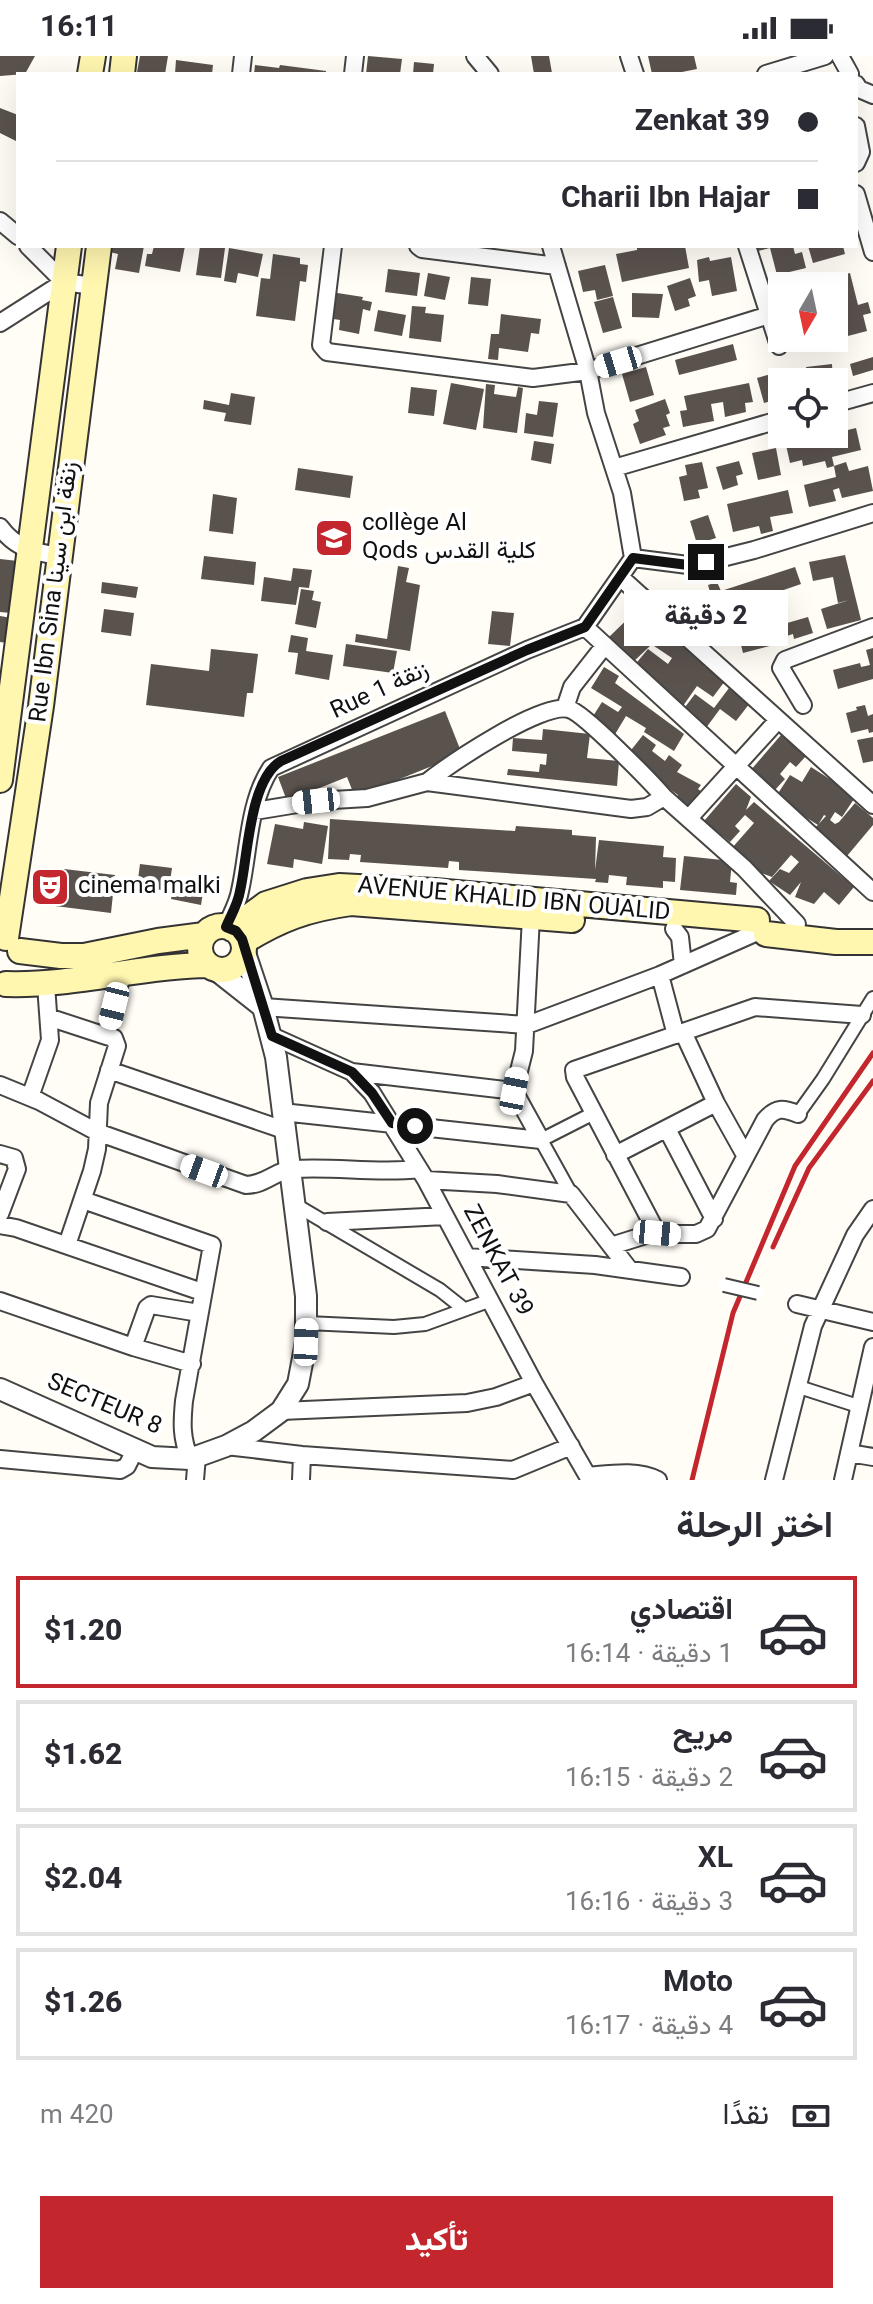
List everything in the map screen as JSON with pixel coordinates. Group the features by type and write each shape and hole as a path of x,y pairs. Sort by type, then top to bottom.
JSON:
{"main road":[{"name":"Rue Ibn Sina زنقة ابن سينا","path":"0,780 69,248"},
{"name":"Rue Ibn Sina زنقة ابن سينا","path":"3,985 13,980 22,967 9,941 99,248"},
{"name":"AVENUE KHALID IBN OUALID","path":"230,936 266,904 307,891 339,886 435,891 760,928 836,942 873,942"},
{"name":"AVENUE KHALID IBN OUALID","path":"9,941 61,956 84,956 158,941 230,936 316,908 351,903 674,929 760,928 797,924 873,930"},
{"path":"3,985 46,985 180,966 224,970 237,964 241,958 230,936 200,954 212,967"}],"street":[{"path":"475,56 488,72"},
{"path":"773,72 825,56"},
{"path":"858,136 861,152 858,159"},
{"path":"858,201 873,252"},
{"path":"0,221 16,234"},
{"path":"30,248 64,282 93,286"},
{"path":"333,248 321,345 327,352 533,378 588,371 768,315"},
{"path":"421,248 557,266"},
{"path":"552,248 628,520 633,558 585,627 873,892"},
{"path":"748,248 768,312"},
{"path":"0,323 64,282"},
{"path":"848,400 873,393"},
{"path":"614,468 768,423"},
{"path":"633,558 688,565 706,562 873,513"},
{"path":"1,531 11,541 30,551 59,556"},
{"path":"620,577 873,805"},
{"name":"Rue 1 زنقة","path":"230,936 255,811 268,773 281,761 585,627"},
{"path":"803,705 783,674 781,668 785,660 873,627"},
{"path":"565,708 572,687 605,645"},
{"path":"255,811 291,803 376,797 427,782 498,735 539,715 565,708 591,724 664,797 744,868 797,924"},
{"path":"689,818 778,720"},
{"path":"427,782 631,809 647,807 664,797"},
{"path":"531,917 527,1025 523,1059 514,1091 571,1194 629,1269"},
{"path":"212,967 263,1007 527,1025 660,975 760,928"},
{"path":"674,929 680,937 683,965"},
{"path":"194,1457 226,1446 281,1411 298,1384 304,1362 307,1323 272,1036 263,1007 230,936"},
{"path":"106,1036 122,975"},
{"path":"660,975 680,1033 745,1155"},
{"path":"30,1097 50,1040 51,1018 46,985"},
{"path":"611,1246 657,1233 696,1234 707,1229 771,1112 783,1108 798,1114 873,998"},
{"path":"657,1233 574,1070 759,1007 862,1015"},
{"path":"51,1018 114,1038 117,1046 99,1103 96,1157 67,1245"},
{"name":"ZENKAT 39","path":"272,1036 352,1072 514,1091"},
{"path":"109,1070 283,1121 392,1123 541,1140 594,1113"},
{"name":"ZENKAT 39","path":"352,1072 372,1093 422,1174 534,1383 589,1478"},
{"path":"0,1085 97,1132 246,1185 264,1182 288,1169 400,1171 571,1194"},
{"path":"615,1155 716,1103"},
{"path":"667,1129 714,1219"},
{"path":"0,1154 14,1158 17,1165 0,1214"},
{"path":"83,1200 212,1245 181,1427 184,1444 194,1457 195,1480"},
{"path":"293,1204 440,1290 464,1309"},
{"path":"774,1480 810,1335 855,1235 873,1209"},
{"path":"327,1222 445,1216"},
{"path":"0,1225 202,1292"},
{"path":"467,1257 629,1269 681,1277"},
{"path":"724,1285 758,1293"},
{"path":"307,1323 394,1327 425,1324 491,1300"},
{"path":"0,1301 192,1364"},
{"path":"797,1304 873,1322"},
{"path":"133,1347 147,1308 151,1305 199,1313"},
{"path":"843,1480 873,1347"},
{"path":"281,1411 467,1403 496,1397 534,1383"},
{"path":"799,1387 858,1406"},
{"name":"SECTEUR 8","path":"0,1389 152,1457 194,1457"},
{"path":"226,1446 514,1475 571,1446"},
{"path":"0,1459 120,1470 127,1466 136,1448"},
{"path":"849,1453 873,1457"},
{"path":"301,1480 302,1455"},
{"path":"589,1478 618,1473 658,1480"}],"building":[{"path":"0,56 35,56 26,72 0,76"},
{"path":"140,56 168,56 165,72 137,72"},
{"path":"368,56 402,59 400,72 366,72"},
{"path":"531,56 549,56 552,72 534,72"},
{"path":"648,56 694,56 697,69 682,72 652,72"},
{"path":"176,60 213,65 212,72 175,72"},
{"path":"414,62 434,64 433,72 413,72"},
{"path":"255,65 326,71 326,72 254,72"},
{"path":"0,108 16,114 16,141 0,133"},
{"path":"107,248 144,248 139,273 115,269 118,254 106,251"},
{"path":"154,248 185,248 180,272 145,266 147,254 152,254"},
{"path":"200,248 225,248 221,278 196,275"},
{"path":"229,248 263,254 258,277 238,273 236,283 224,281"},
{"path":"685,248 689,268 622,282 616,254"},
{"path":"770,248 794,248 795,254 802,252 806,268 776,272"},
{"path":"809,248 844,248 845,254 813,263"},
{"path":"273,254 300,258 300,264 308,265 306,282 300,281 295,321 256,316 261,278 270,279"},
{"path":"709,257 710,261 731,257 737,291 712,296 709,280 699,282 697,260"},
{"path":"605,265 613,296 597,300 595,290 583,292 578,271"},
{"path":"388,269 420,273 417,296 385,292"},
{"path":"428,273 450,277 445,300 424,296"},
{"path":"848,273 858,305 868,302 871,313 863,315 867,331 848,336"},
{"path":"471,277 491,279 488,306 468,304"},
{"path":"690,278 696,296 688,299 690,306 675,311 667,286"},
{"path":"331,292 363,297 362,300 372,302 370,311 363,309 359,334 339,330 340,320 327,318"},
{"path":"632,293 663,294 659,318 632,317"},
{"path":"613,297 622,328 603,333 594,302"},
{"path":"412,306 426,307 425,313 444,315 441,342 409,338"},
{"path":"378,310 406,315 402,336 374,331"},
{"path":"501,314 541,319 539,334 531,333 528,352 499,348 498,360 488,359 491,334 499,334"},
{"path":"733,344 737,360 679,375 675,360"},
{"path":"873,357 873,370 853,376 850,364"},
{"path":"832,364 832,368 806,368"},
{"path":"646,367 654,395 630,402 622,374"},
{"path":"768,375 768,402 764,403 757,378"},
{"path":"451,383 484,389 476,430 443,424"},
{"path":"749,383 753,402 745,403 746,412 725,417 723,402 711,404 714,421 683,427 680,411 687,410 684,396"},
{"path":"486,384 495,385 494,394 516,397 518,387 523,388 517,433 483,428"},
{"path":"411,387 437,390 434,416 408,413"},
{"path":"231,393 255,397 251,425 224,421 226,413 203,409 204,400 229,405"},
{"path":"665,399 670,413 666,415 670,426 663,428 666,435 640,444 633,424 639,421 635,410"},
{"path":"539,401 558,403 553,437 524,433 526,413 537,415"},
{"path":"856,428 861,450 832,457 834,466 827,468 825,461 803,466 802,460 790,463 787,448 848,448 848,430"},
{"path":"534,441 554,444 551,464 531,460"},
{"path":"776,448 781,475 758,480 752,453"},
{"path":"739,461 743,474 736,476 738,485 723,490 716,467"},
{"path":"702,462 708,488 698,490 700,498 684,501 679,477 687,475 685,465"},
{"path":"846,462 849,471 868,466 873,491 842,498 839,488 833,490 836,501 809,507 804,485 836,477 834,466"},
{"path":"298,468 353,476 350,498 295,490"},
{"path":"788,490 793,513 770,517 773,531 761,534 759,526 733,532 727,504"},
{"path":"213,494 237,498 233,534 209,531"},
{"path":"708,515 716,538 697,544 690,521"},
{"path":"845,555 861,620 827,629 821,609 849,600 838,603 833,577 813,581 809,562"},
{"path":"204,556 256,562 254,585 201,579"},
{"path":"0,559 18,561 11,613 0,612"},
{"path":"398,566 409,568 406,582 420,585 410,651 355,642 356,634 387,639"},
{"path":"795,567 801,584 775,593 779,607 770,611 765,595 731,606 732,610 716,616 720,626 700,632 695,617 680,622 674,603 710,592 708,585 717,582 721,591"},
{"path":"293,568 312,570 309,588 299,587 296,605 261,601 264,577 291,581"},
{"path":"102,582 138,587 136,598 101,593"},
{"path":"301,589 314,591 312,600 321,602 316,628 295,624"},
{"path":"643,604 661,622 643,639 650,646 632,663 608,638"},
{"path":"104,609 134,613 131,636 101,632"},
{"path":"492,611 514,613 510,646 488,644"},
{"path":"0,616 12,618 8,643 0,642"},
{"path":"808,617 813,633 794,639 793,634 780,638 781,643 743,653 739,637"},
{"path":"664,631 708,662 704,666 725,681 713,697 697,686 683,706 633,667 648,649 668,664 672,658 654,646"},
{"path":"291,635 308,638 306,651 333,655 329,680 295,674 298,653 288,652"},
{"path":"346,644 397,651 393,673 343,666"},
{"path":"873,648 873,679 838,689 833,670 860,663 861,667 870,665 866,650"},
{"path":"211,649 258,654 253,693 247,693 244,717 146,705 151,664 209,671"},
{"path":"604,667 619,676 615,683 684,734 674,751 626,716 614,736 590,721 602,702 618,712 622,707 591,688"},
{"path":"729,688 750,703 736,721 720,709 706,728 682,711 695,694 714,708"},
{"path":"865,705 868,716 873,714 873,732 869,733 868,729 851,733 846,713"},
{"path":"445,711 462,754 355,797 347,777 287,801 278,777"},
{"path":"543,729 590,734 587,758 619,761 617,786 507,775 508,769 539,772 540,764 546,765 547,754 512,751 513,738 542,740"},
{"path":"643,735 656,745 652,751 665,761 669,755 682,765 677,772 701,785 698,789 706,795 694,811 651,776 654,773 628,754"},
{"path":"781,735 806,756 796,767 790,762 780,774 785,779 774,791 750,771"},
{"path":"873,737 873,761 863,763 857,740"},
{"path":"811,767 856,796 842,817 835,812 830,820 835,824 839,822 855,803 873,818 873,825 847,856 814,829 818,825 775,798 790,775 802,782"},
{"path":"736,784 751,797 746,810 754,802 854,887 839,905 824,892 814,904 795,897 801,882 790,895 769,881 780,869 789,873 799,862 791,855 772,877 761,873 732,848 754,823 745,815 735,826 740,831 730,842 704,821"},
{"path":"330,819 515,831 516,826 572,830 572,835 596,837 595,870 599,840 664,846 663,857 676,858 675,882 663,881 663,888 626,885 627,877 609,875 608,883 595,882 596,879 459,870 459,862 449,861 448,868 360,862 361,855 350,854 349,860 328,859"},
{"path":"304,822 328,826 322,864 294,859 293,868 267,864 275,824 303,829"},
{"path":"684,856 732,861 730,882 737,883 736,895 680,890"},
{"path":"140,864 172,868 170,882 164,881 162,890 137,887"},
{"path":"64,869 115,875 111,913 39,904 41,886 61,888"},
{"path":"174,881 204,886 201,905 171,899"}],"railway":[{"path":"692,1480 733,1313 795,1166 873,1053"},
{"path":"773,1247 809,1168 873,1081"}],"place":[{"name":"collège Al Qods كلية القدس","path":"334,538"},
{"name":"cinema malki","path":"50,887"}],"route":[{"path":"415,1126 392,1123 372,1093 352,1072 272,1036 242,939 236,931 226,927 240,895 250,830 268,773 281,761 585,627 633,558 688,565 706,562"}]}
